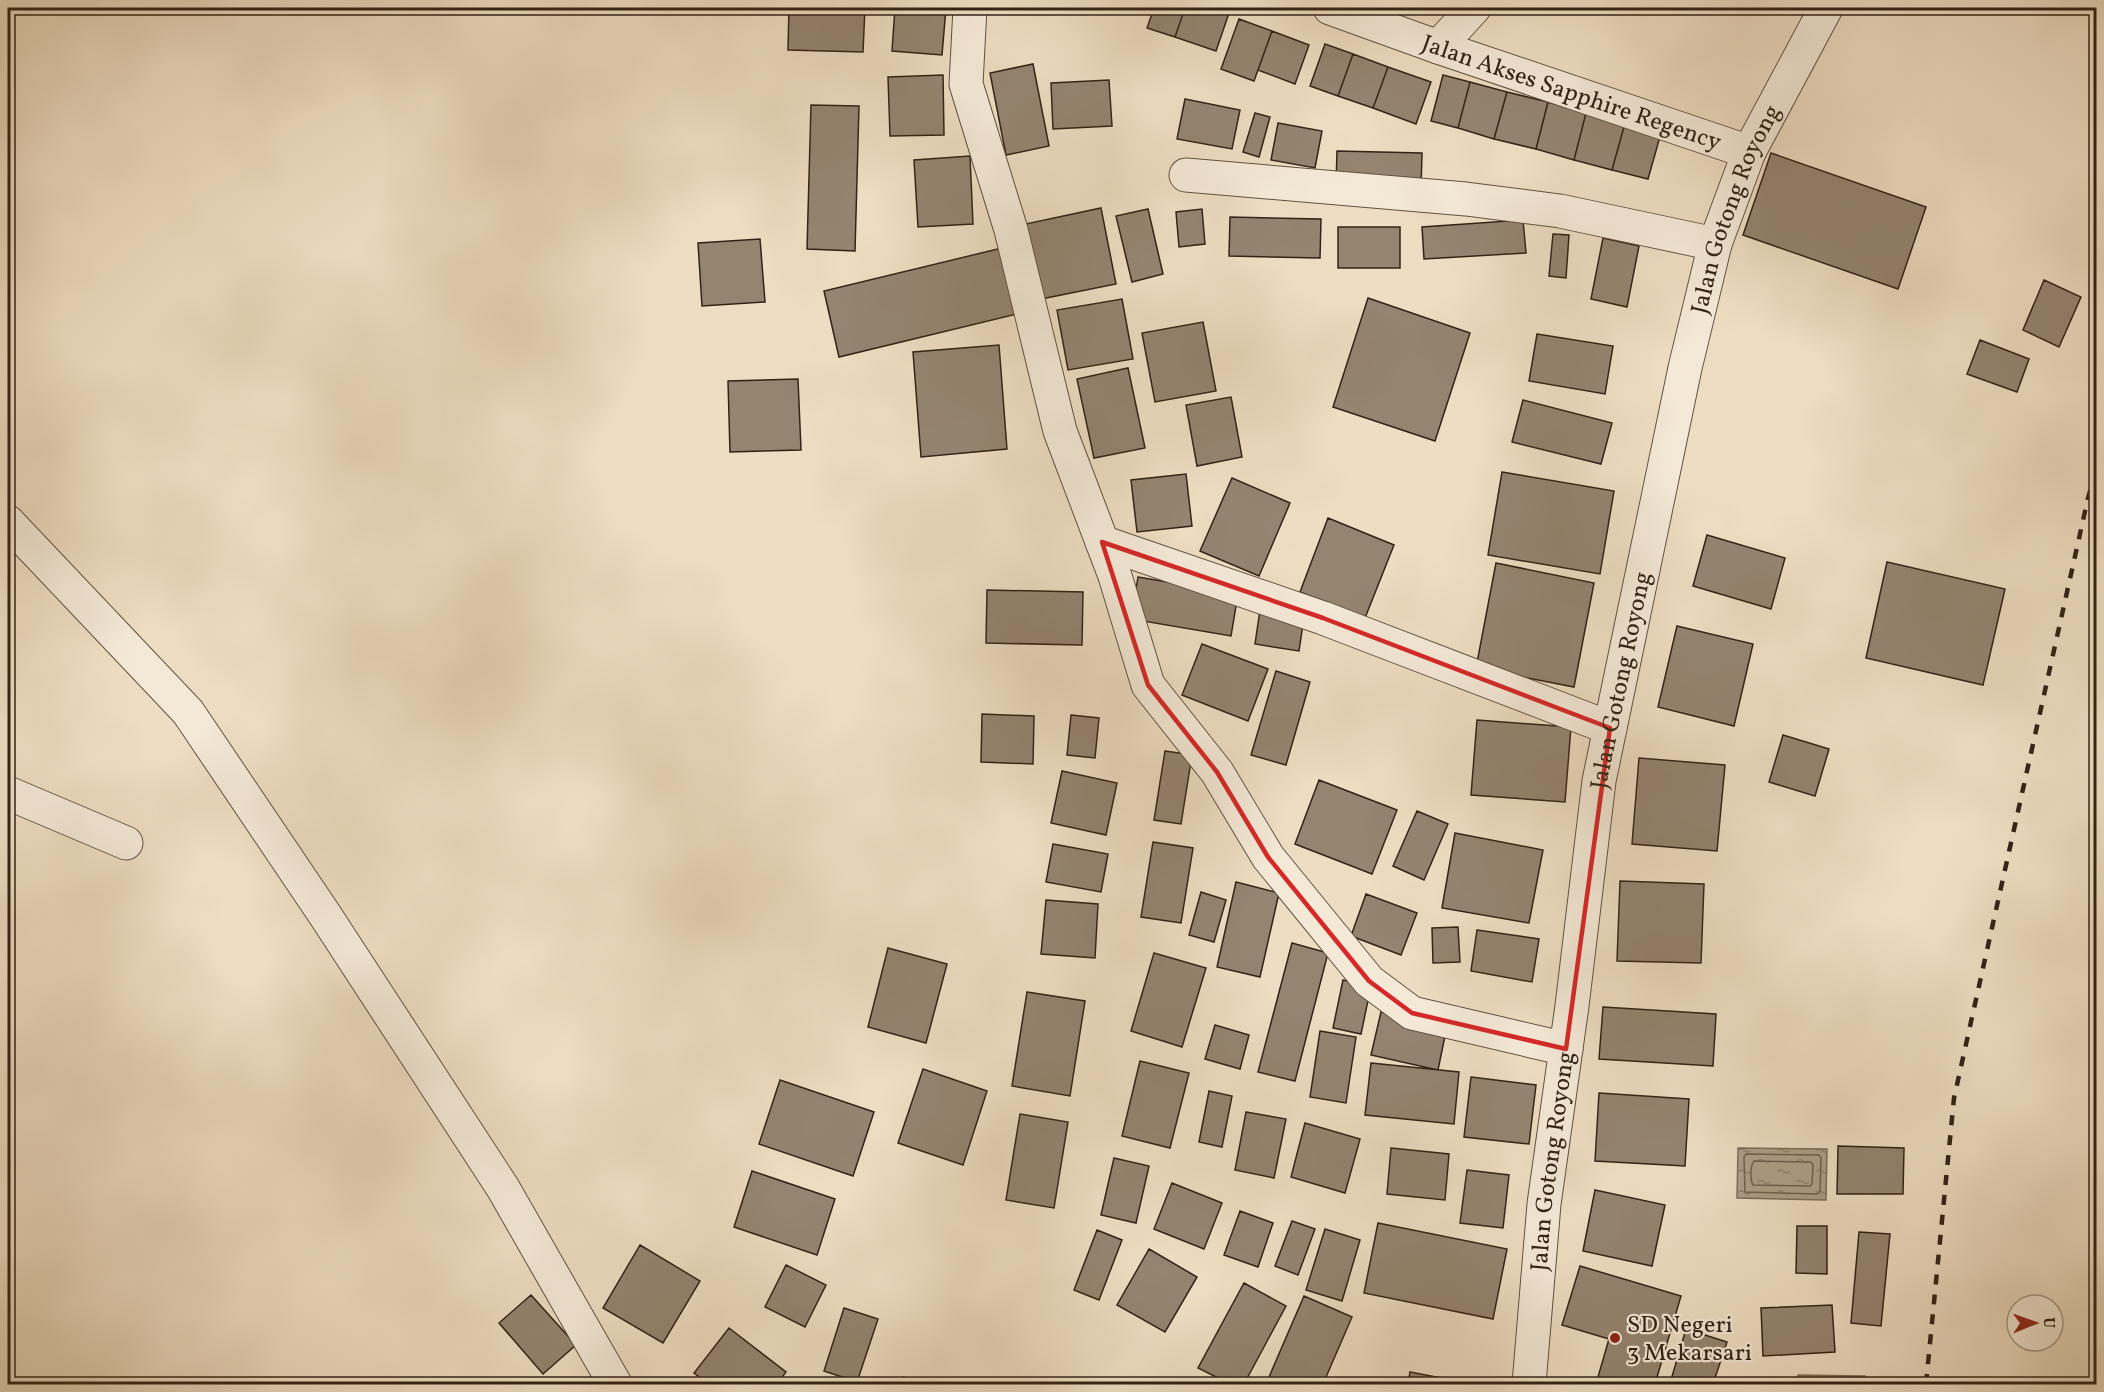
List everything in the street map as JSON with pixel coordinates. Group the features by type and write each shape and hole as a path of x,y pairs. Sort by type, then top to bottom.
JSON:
{"street":[{"path":"970,8 966,84 1011,230 1060,431 1115,576 1148,685 1217,772 1268,857 1369,981 1412,1013 1566,1049"},
{"name":"Jalan Akses Sapphire Regency","path":"1330,8 1749,152"},
{"path":"1438,47 1474,8"},
{"name":"Jalan Gotong Royong","path":"1528,1384 1544,1204 1566,1049 1599,781 1685,368 1715,244 1749,152 1826,8"},
{"path":"1186,175 1501,203 1560,211 1715,244"},
{"path":"8,522 188,712 318,905 503,1188 615,1384"},
{"path":"1102,542 1323,618 1610,728"},
{"path":"8,794 126,843"}],"highlighted area":[{"path":"1102,542 1323,618 1610,728 1566,1049 1412,1013 1369,981 1268,857 1217,772 1148,685"}],"water":[{"path":"1738,1148 1827,1149 1826,1200 1737,1198"},
{"path":"1798,1375 1865,1376 1865,1384 1798,1384"}],"building":[{"path":"789,8 865,8 863,52 788,50"},
{"path":"895,8 946,8 942,55 892,51"},
{"path":"991,8 1033,8 1033,11 991,13"},
{"path":"1154,8 1185,8 1175,37 1147,28"},
{"path":"1185,8 1213,8 1229,13 1216,51 1175,37"},
{"path":"1239,19 1272,31 1254,81 1221,69"},
{"path":"1272,31 1309,45 1295,84 1258,70"},
{"path":"1325,44 1353,54 1338,96 1310,86"},
{"path":"1353,54 1388,67 1373,108 1338,96"},
{"path":"1033,64 1049,146 1006,155 990,73"},
{"path":"1388,67 1431,82 1416,124 1373,108"},
{"path":"943,75 944,135 890,136 888,77"},
{"path":"1443,75 1470,82 1458,128 1431,121"},
{"path":"1109,80 1112,126 1053,129 1051,83"},
{"path":"1470,82 1507,92 1494,139 1458,128"},
{"path":"1507,92 1548,102 1536,149 1494,139"},
{"path":"1185,99 1240,110 1232,149 1177,139"},
{"path":"1548,102 1586,113 1574,160 1536,149"},
{"path":"811,105 859,106 855,251 807,249"},
{"path":"1255,113 1270,117 1259,157 1243,152"},
{"path":"1586,113 1625,123 1612,170 1574,160"},
{"path":"1278,123 1322,131 1315,168 1271,160"},
{"path":"1625,123 1661,133 1648,179 1612,170"},
{"path":"1337,151 1422,153 1421,188 1336,186"},
{"path":"1771,153 1926,207 1898,289 1743,235"},
{"path":"970,156 973,224 918,227 914,160"},
{"path":"1101,208 1116,284 1036,300 1021,225"},
{"path":"1148,209 1163,274 1132,282 1116,216"},
{"path":"1202,209 1205,244 1179,247 1176,212"},
{"path":"1230,217 1321,219 1320,258 1229,256"},
{"path":"1523,220 1526,253 1424,259 1422,227"},
{"path":"1338,227 1400,227 1400,268 1338,268"},
{"path":"1553,234 1569,235 1566,278 1549,276"},
{"path":"1603,238 1639,246 1627,307 1591,299"},
{"path":"760,239 765,302 702,306 698,243"},
{"path":"1002,248 1017,314 839,357 824,291"},
{"path":"2044,280 2081,297 2059,347 2023,330"},
{"path":"1368,298 1470,333 1435,441 1333,407"},
{"path":"1122,299 1133,359 1068,370 1057,310"},
{"path":"1203,322 1216,391 1155,402 1142,333"},
{"path":"1537,334 1613,346 1605,394 1529,381"},
{"path":"1980,340 2029,359 2017,392 1967,374"},
{"path":"999,345 1007,449 921,457 913,352"},
{"path":"1128,368 1145,448 1094,458 1077,379"},
{"path":"798,379 801,450 730,452 728,381"},
{"path":"1231,397 1242,457 1197,466 1186,405"},
{"path":"1523,400 1612,423 1601,464 1512,442"},
{"path":"1502,472 1614,491 1600,574 1488,555"},
{"path":"1186,474 1192,526 1137,532 1131,480"},
{"path":"1232,478 1290,503 1259,576 1200,551"},
{"path":"1328,518 1394,545 1365,618 1300,592"},
{"path":"1707,535 1785,558 1771,609 1693,586"},
{"path":"1887,562 2005,589 1983,685 1866,658"},
{"path":"1496,563 1594,583 1574,687 1476,668"},
{"path":"1138,577 1238,594 1231,636 1131,619"},
{"path":"987,590 1083,592 1082,645 986,643"},
{"path":"1260,610 1304,617 1299,651 1255,644"},
{"path":"1677,626 1753,644 1734,726 1658,707"},
{"path":"1202,644 1268,669 1248,721 1182,695"},
{"path":"1276,671 1310,682 1286,765 1251,755"},
{"path":"982,714 1034,716 1033,764 981,762"},
{"path":"1071,715 1099,718 1095,758 1067,755"},
{"path":"1477,720 1571,727 1565,802 1471,795"},
{"path":"1783,735 1829,749 1815,796 1769,782"},
{"path":"1165,751 1192,755 1181,824 1154,820"},
{"path":"1639,758 1725,765 1717,851 1632,844"},
{"path":"1062,771 1117,783 1106,835 1051,823"},
{"path":"1319,780 1397,810 1372,874 1295,844"},
{"path":"1417,811 1448,824 1424,880 1393,866"},
{"path":"1455,833 1543,850 1529,923 1442,908"},
{"path":"1153,842 1193,848 1181,923 1141,917"},
{"path":"1053,844 1108,854 1101,892 1046,882"},
{"path":"1620,881 1704,884 1701,963 1617,961"},
{"path":"1236,882 1279,893 1260,977 1217,967"},
{"path":"1201,892 1226,900 1214,942 1189,935"},
{"path":"1366,894 1417,913 1401,955 1351,936"},
{"path":"1046,900 1098,904 1095,958 1041,954"},
{"path":"1458,927 1460,962 1433,963 1432,928"},
{"path":"1477,930 1539,939 1532,982 1471,971"},
{"path":"1292,943 1328,953 1295,1081 1258,1072"},
{"path":"888,948 947,964 926,1043 868,1027"},
{"path":"1154,953 1206,968 1182,1047 1131,1031"},
{"path":"1343,980 1371,986 1361,1034 1333,1028"},
{"path":"1027,992 1085,1001 1070,1096 1012,1086"},
{"path":"1603,1007 1716,1014 1713,1066 1599,1059"},
{"path":"1381,1012 1447,1026 1438,1070 1371,1055"},
{"path":"1215,1025 1249,1035 1240,1069 1205,1059"},
{"path":"1320,1031 1356,1037 1346,1103 1310,1097"},
{"path":"1140,1061 1189,1073 1170,1148 1122,1136"},
{"path":"1371,1063 1459,1072 1454,1124 1365,1115"},
{"path":"923,1069 987,1091 963,1165 898,1143"},
{"path":"1471,1077 1536,1085 1529,1144 1464,1137"},
{"path":"780,1080 874,1112 853,1176 759,1144"},
{"path":"1209,1091 1232,1096 1222,1147 1199,1142"},
{"path":"1599,1093 1689,1099 1685,1166 1595,1161"},
{"path":"1246,1112 1286,1119 1274,1178 1235,1170"},
{"path":"1020,1114 1068,1122 1054,1208 1006,1200"},
{"path":"1305,1123 1360,1139 1345,1193 1291,1177"},
{"path":"1838,1146 1904,1148 1903,1194 1837,1194"},
{"path":"1391,1148 1449,1154 1445,1200 1387,1194"},
{"path":"1114,1158 1149,1166 1136,1223 1101,1215"},
{"path":"1467,1170 1509,1175 1503,1228 1460,1223"},
{"path":"752,1171 835,1199 817,1255 734,1227"},
{"path":"1172,1183 1222,1203 1204,1249 1154,1229"},
{"path":"1595,1190 1665,1205 1652,1266 1583,1251"},
{"path":"1240,1211 1273,1223 1258,1267 1224,1255"},
{"path":"1292,1221 1315,1229 1298,1275 1275,1266"},
{"path":"1378,1223 1507,1249 1493,1319 1364,1293"},
{"path":"1797,1226 1827,1226 1827,1274 1796,1273"},
{"path":"1325,1229 1360,1240 1342,1301 1306,1290"},
{"path":"1097,1230 1122,1240 1099,1300 1074,1290"},
{"path":"1859,1232 1890,1234 1881,1326 1851,1323"},
{"path":"640,1245 700,1281 663,1343 603,1308"},
{"path":"1149,1249 1197,1277 1165,1332 1117,1305"},
{"path":"786,1265 826,1285 805,1327 765,1307"},
{"name":"SD Negeri 3 Mekarsari","path":"1580,1266 1681,1296 1655,1384 1596,1384 1609,1339 1562,1325"},
{"path":"1244,1283 1286,1306 1244,1384 1230,1384 1198,1368"},
{"path":"531,1295 576,1345 543,1374 499,1323"},
{"path":"1304,1296 1352,1317 1323,1384 1266,1384"},
{"path":"1832,1305 1835,1352 1763,1356 1761,1308"},
{"path":"844,1308 878,1319 857,1382 824,1371"},
{"path":"729,1328 786,1372 777,1384 709,1384 694,1373"},
{"path":"1686,1329 1727,1342 1713,1384 1683,1384 1671,1380"},
{"path":"1410,1372 1473,1384 1408,1384"},
{"path":"903,1377 926,1384 900,1384"}],"railway":[{"path":"1926,1384 1954,1098 2088,498 2096,471"}],"place":[{"name":"SD Negeri 3 Mekarsari","path":"1615,1338"}]}
